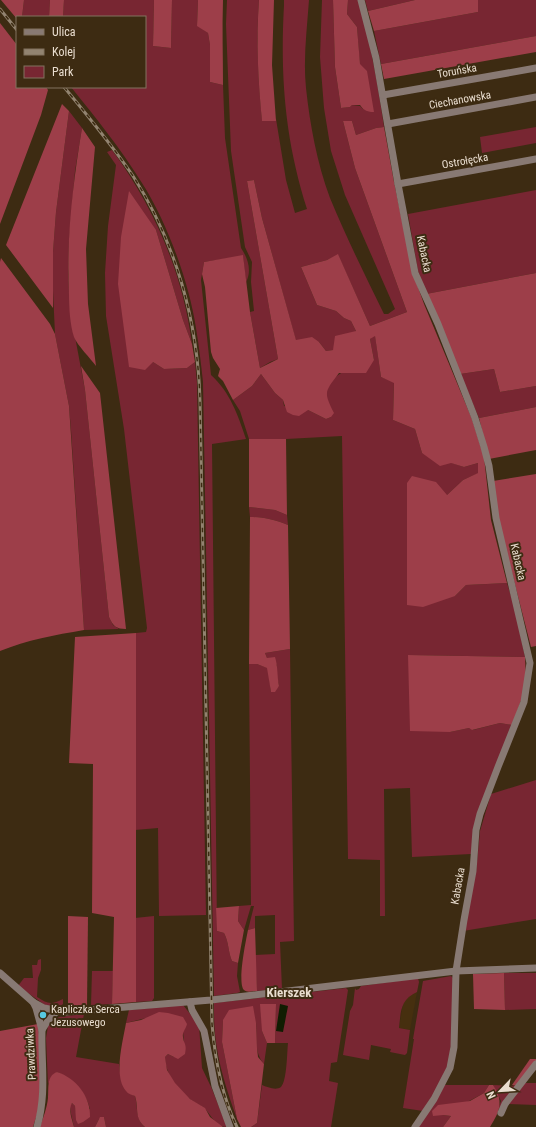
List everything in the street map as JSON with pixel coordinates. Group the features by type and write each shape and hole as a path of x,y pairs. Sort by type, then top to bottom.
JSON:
{"street":[{"name":"Kabacka","path":"361,0 376,58 415,273 438,324 476,418 488,466 496,518 530,663 524,702 480,814 475,841 473,871 456,971 455,1032 450,1068 434,1099 415,1127"},
{"name":"Toruńska","path":"383,95 536,68"},
{"name":"Ciechanowska","path":"388,124 536,97"},
{"name":"Ostrołęcka","path":"398,184 536,159"},
{"path":"33,1002 44,1008 65,1012 190,1002 456,971 536,968"},
{"name":"Prawdziwka","path":"0,972 33,1002 42,1030 44,1091 37,1127"},
{"path":"190,1002 192,1010 204,1031 215,1086 230,1127"},
{"path":"42,1030 57,1011"},
{"path":"501,1113 505,1104 536,1064"}],"shaded area":[{"path":"1,0 24,0 22,16 16,16 16,18"},
{"path":"50,0 64,0 63,16 49,16"},
{"path":"154,0 172,0 171,48 153,46"},
{"path":"198,0 223,0 223,85 210,82 210,45 208,33 197,26"},
{"path":"259,0 274,0 272,65 276,121 262,121 258,60"},
{"path":"333,0 348,0 347,14 357,27 360,64 367,71 374,112 366,111 360,105 352,105 350,107 341,108 335,67"},
{"path":"415,0 478,0 478,12 374,31 368,11"},
{"path":"0,23 16,44 16,88 47,88 48,90 41,115 0,224"},
{"path":"536,36 536,52 384,79 381,64"},
{"path":"62,104 69,111 56,212 53,252 53,308 6,245"},
{"path":"343,121 352,121 356,135 376,128 384,127 413,273 424,304 472,419 484,457 491,520 507,583 466,585 455,596 423,607 407,605 407,483 412,476 436,482 447,495 463,480 478,473 478,463 464,467 451,463 440,466 422,453 415,429 393,420 394,383 381,377 375,336 370,339 374,360 366,373 339,373 328,388 327,396 334,413 331,417 326,419 308,410 299,416 287,412 283,400 275,393 261,374 252,386 233,400 223,381 218,376 220,369 211,352 205,287 202,274 204,262 243,255 250,312 260,368 278,359 247,181 254,180 262,218 296,340 312,337 319,342 326,351 333,350 335,336 356,331 351,321 344,318 336,311 317,305 301,267 327,260 338,254 370,326 407,312 355,168"},
{"path":"82,128 95,147 86,249 88,304 96,366 74,337 70,310 68,274 69,232 73,190"},
{"path":"129,191 156,230 183,320 192,344 195,362 187,368 164,369 153,362 145,370 129,367 118,284 121,237"},
{"path":"1,258 50,324 55,334 69,406 84,630 31,641 0,651 0,262"},
{"path":"536,273 536,386 500,392 494,369 460,374 426,294"},
{"path":"81,366 100,393 126,629 115,626 109,617 85,390"},
{"path":"536,407 536,450 489,459 479,418"},
{"path":"249,439 286,439 287,515 275,510 249,507"},
{"path":"536,474 536,646 531,647 500,526 493,481"},
{"path":"250,517 269,519 288,525 290,649 265,653 267,658 275,657 276,660 279,686 275,692 271,692 267,668 257,664 249,664"},
{"path":"136,633 136,1002 112,1004 114,917 92,913 93,764 69,763 75,637"},
{"path":"408,655 525,657 526,678 522,698 512,725 500,723 472,730 469,728 450,732 410,731"},
{"path":"239,906 238,921 244,930 238,963 232,961 224,933 217,931 216,908"},
{"path":"68,916 88,917 87,1007 69,1008 68,1004"},
{"path":"255,928 257,991 248,992 244,990 241,979 248,930"},
{"path":"504,973 505,1010 474,1009 473,974"},
{"path":"417,992 410,1030 399,1028 403,1003 409,996"},
{"path":"260,1004 276,1004 275,1043 267,1043 262,1031"},
{"path":"280,1004 288,1006 283,1032 276,1031"},
{"path":"253,1006 256,1023 258,1057 264,1064 257,1123 251,1127 241,1127 237,1119 222,1042 223,1020 229,1010"},
{"path":"159,1012 183,1017 187,1024 183,1035 183,1040 186,1046 185,1054 178,1059 168,1054 165,1057 167,1070 175,1083 190,1099 205,1108 210,1117 223,1127 145,1127 139,1120 135,1096 126,1091 122,1085 120,1077 119,1068 123,1039 126,1023 141,1020"},
{"path":"38,1024 43,1076 39,1108 33,1127 0,1127 0,1031"},
{"path":"530,1059 536,1059 536,1061 517,1086 512,1085"},
{"path":"57,1072 70,1079 81,1089 88,1102 90,1117 78,1124 76,1120 75,1106 72,1103 70,1112 74,1127 40,1127 47,1105 51,1076"},
{"path":"489,1085 493,1085 500,1101 498,1111 490,1127 443,1127 451,1116 433,1116 432,1111 438,1105 470,1101 484,1093"},
{"path":"100,1117 104,1117 106,1127 95,1127"}],"green space":[{"path":"24,0 50,0 49,16 22,16"},
{"path":"64,0 154,0 153,46 171,48 172,0 198,0 197,25 208,33 210,45 210,82 223,85 225,138 241,248 246,256 249,273 246,282 243,256 204,262 201,280 211,375 218,382 233,404 246,439 212,444 217,931 224,933 232,961 238,963 237,976 240,992 237,993 214,996 203,382 193,310 176,253 151,199 134,170 117,146 72,88 146,88 146,16 63,16"},
{"path":"227,0 259,0 258,60 262,120 276,119 286,180 295,213 307,209 294,158 286,108 283,58 284,0 309,0 305,77 310,116 318,158 330,198 356,256 384,314 388,314 395,309 345,195 331,151 324,108 320,57 322,0 333,0 335,67 341,108 350,107 352,105 360,106 363,109 357,27 347,14 348,0 359,0 367,32 384,127 376,128 356,135 352,121 343,121 355,168 407,312 370,326 338,255 327,260 301,267 317,305 336,311 344,318 351,321 356,331 333,350 326,351 319,342 296,341 262,218 254,180 247,181 278,359 260,368 250,312 254,311 251,282 252,262 245,247 231,151 226,24"},
{"path":"365,0 415,0 368,11"},
{"path":"478,0 536,0 536,36 381,64 374,31 478,12"},
{"path":"69,111 82,128 75,171 69,241 68,274 70,310 85,390 109,617 113,625 119,629 84,630 69,406 55,334 53,252 56,212"},
{"path":"536,127 536,143 482,153 480,137"},
{"path":"112,150 141,194 164,242 174,266 188,318 192,344 183,320 156,230 153,362 164,369 187,368 195,362 197,383 206,915 159,916 158,828 135,830 136,633 146,632 147,628 124,429 106,316 105,273 108,226 116,165 107,152"},
{"path":"536,190 536,273 426,294 418,271 408,214"},
{"path":"375,335 381,377 394,382 393,420 415,429 422,453 464,467 478,463 479,473 463,480 446,496 455,596 466,585 507,583 515,609 525,657 408,655 450,732 469,728 473,730 500,723 512,725 471,854 412,857 410,788 384,789 385,916 380,916 380,860 348,859 342,436 249,439 240,411 233,400 252,386 261,374 275,393 283,400 284,406 308,410 326,419 331,417 326,398 328,387 337,376 352,368 374,360 370,339"},
{"path":"494,369 500,392 536,386 536,407 479,418 460,374"},
{"path":"249,507 275,510 287,515 288,525 269,519 250,517"},
{"path":"290,649 294,941 280,942 282,989 257,991 255,955 275,954 275,915 255,916 255,928 248,930 254,906 251,906 244,930 238,921 239,906 251,905 249,664 257,664 268,668 271,692 279,686 276,672 277,665 267,658 265,653"},
{"path":"536,780 536,919 463,931 476,872 480,831 491,794"},
{"path":"154,916 154,998 152,1001 136,1002 135,918"},
{"path":"41,959 37,997 50,1003 63,999 63,1004 58,1008 45,1005 18,986 24,978 33,978 32,965 37,965 38,960"},
{"path":"92,971 113,971 112,1004 91,1005"},
{"path":"504,973 536,973 536,1009 505,1010"},
{"path":"451,976 453,978 453,1028 448,1070 423,1111 403,1108 423,981"},
{"path":"418,978 419,982 417,992 411,995 404,1002 400,1016 399,1028 410,1030 407,1053 405,1055 390,1052 391,1049 371,1045 369,1060 343,1055 355,988 356,990 361,986"},
{"path":"346,988 348,990 337,1062 331,1063 329,1081 338,1083 331,1127 251,1127 257,1123 262,1085 277,1089 283,1084 288,1043 275,1043 276,1004 262,1031 267,1043 264,1064 257,1050 256,1023 223,1020 222,1042 237,1119 226,1088 218,1056 214,1003"},
{"path":"183,1005 199,1025 202,1068 227,1127 216,1123 204,1108 193,1102 176,1086 169,1075 165,1057 168,1054 174,1057 184,1041 183,1032 146,1018 126,1023 129,1010"},
{"path":"84,1014 76,1057 119,1064 122,1083 127,1091 135,1096 138,1116 145,1127 106,1127 104,1117 99,1119 95,1127 74,1127 70,1106 72,1103 75,1106 76,1112 90,1109 82,1091 74,1082 57,1072 52,1076 48,1084 46,1038 48,1026 59,1017"},
{"path":"523,1083 536,1083 536,1105 508,1104"},
{"path":"444,1085 489,1085 484,1093 443,1115 451,1116 443,1127 418,1127"},
{"path":"493,1085 517,1086 498,1110 501,1101"}],"railway":[{"path":"0,9 16,29"},
{"path":"65,88 117,153 133,176 148,202 173,256 182,284 195,342 200,401 212,1024 220,1077 231,1115 237,1127"}],"place":[{"name":"Kapliczka Serca Jezusowego","path":"43,1015"}],"district":[{"name":"Kierszek","path":"289,992"}]}
